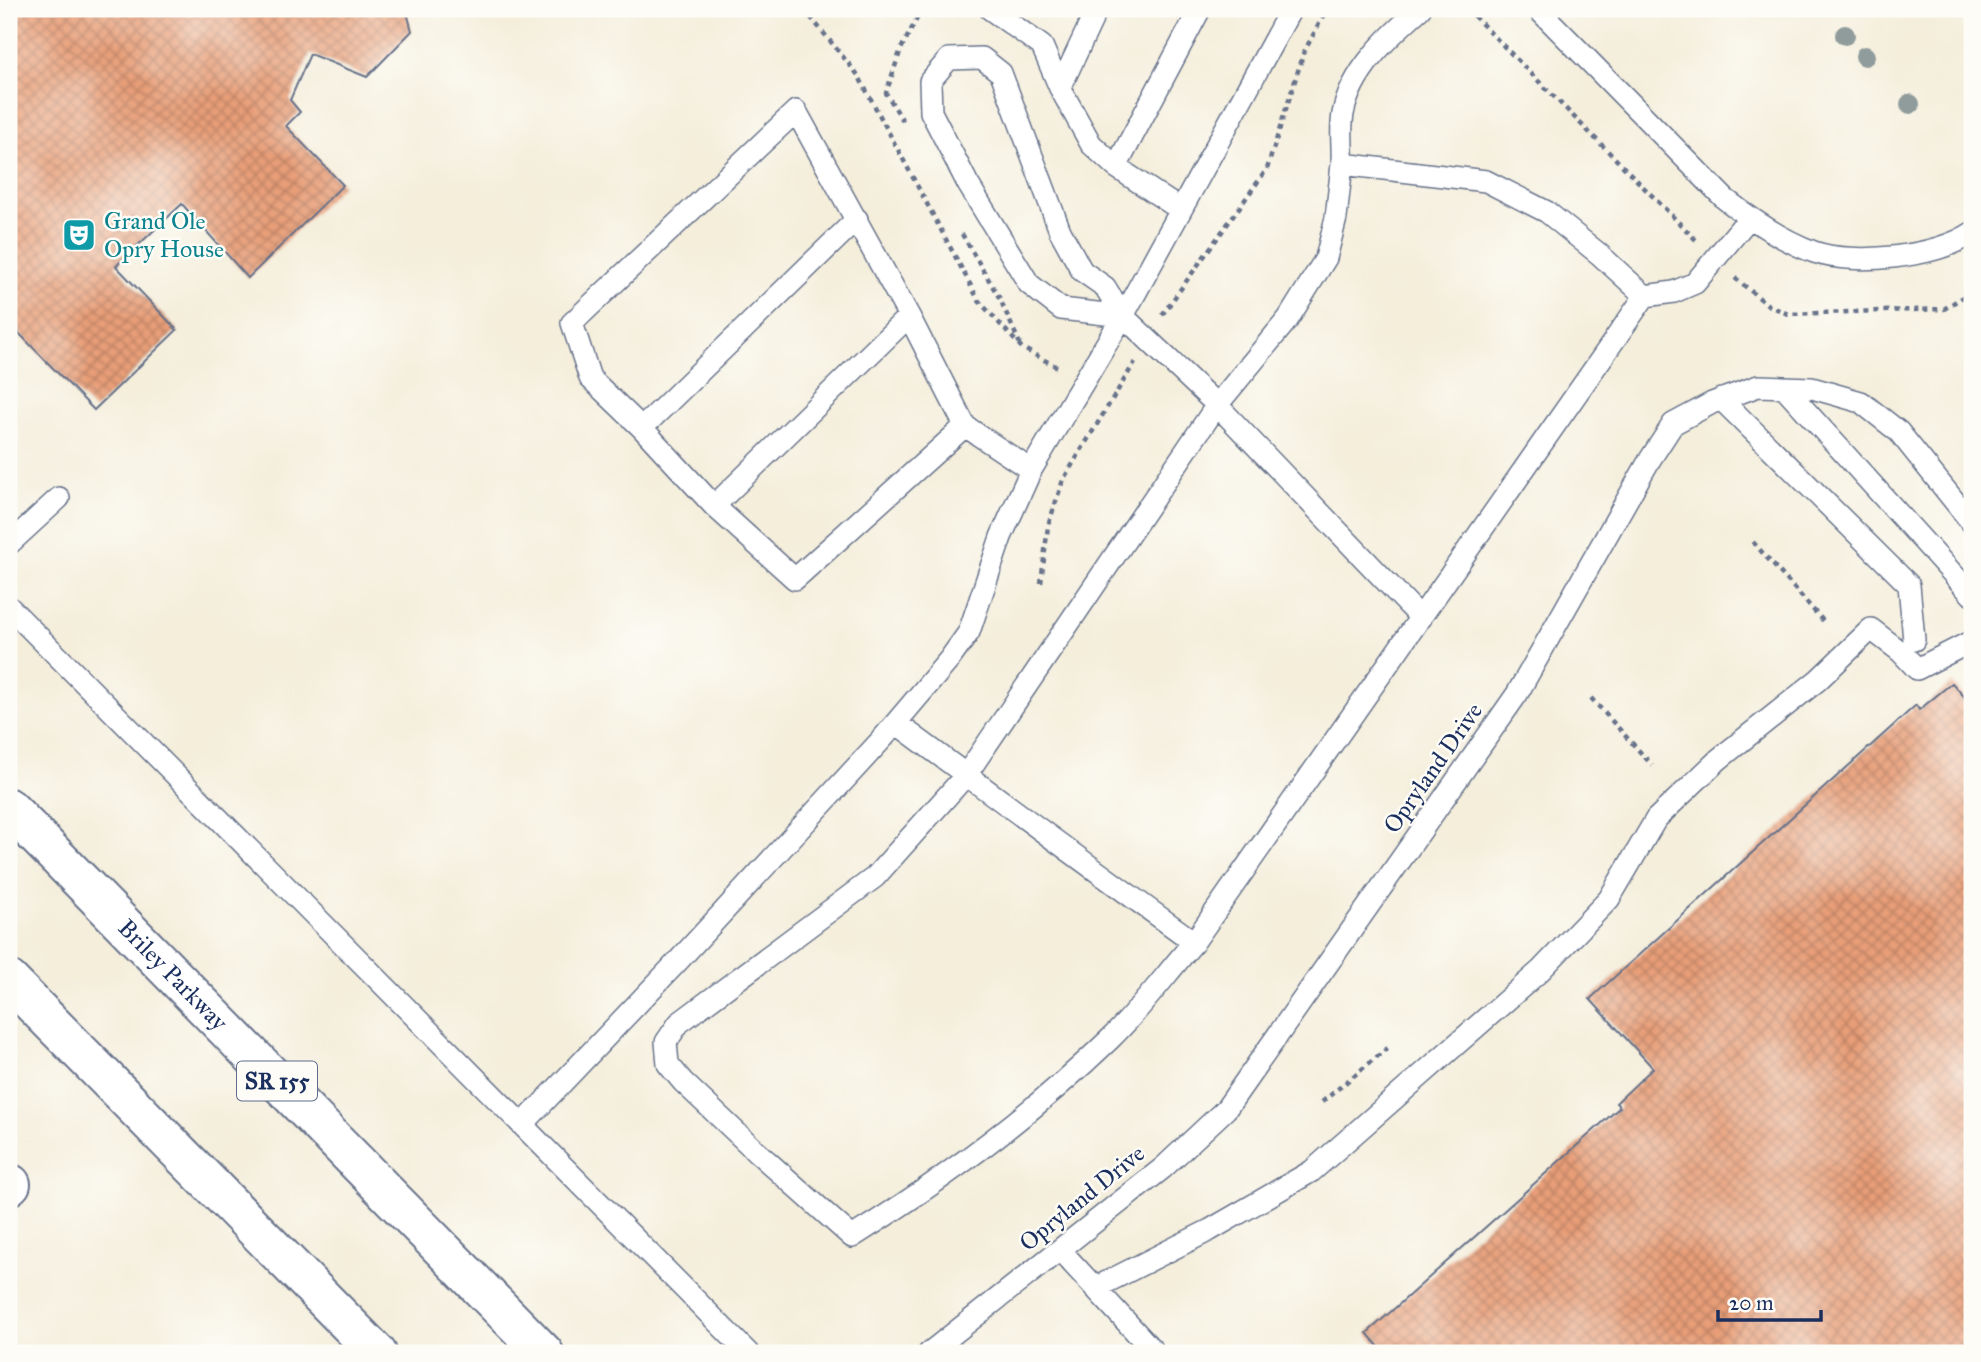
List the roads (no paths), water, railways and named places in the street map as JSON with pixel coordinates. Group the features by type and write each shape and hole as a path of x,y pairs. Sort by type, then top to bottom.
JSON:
{"highway":[{"name":"Briley Parkway","path":"9,808 544,1353"},
{"path":"9,981 377,1353"}],"lane":[{"path":"990,9 1042,46 1060,88 1091,144 1116,167 1181,210"},
{"path":"1060,88 1097,9"},
{"path":"1116,167 1200,9"},
{"path":"522,1125 679,960 896,723 969,632 1001,537 1031,470 1123,316 1291,9"},
{"path":"1420,9 1396,30 1358,74 1343,114 1342,164 1336,218 1326,258 1288,318 1217,405 966,775 874,877 680,1023 666,1042 668,1064 683,1082 852,1237 917,1196 1001,1135 1111,1038 1194,942 1645,296 1674,292 1695,283 1749,218"},
{"path":"1538,9 1725,199 1749,218 1815,253 1857,258 1893,257 1936,250 1972,233"},
{"path":"1123,316 1061,309 1029,284 968,184 931,111 930,81 948,59 982,58 1001,73 1060,232 1082,271 1105,287 1123,316 1217,405 1421,618"},
{"path":"965,426 795,579 714,506 642,428 590,379 572,323 796,111 857,219 965,426 1031,470"},
{"path":"1342,164 1486,181 1547,212 1645,296"},
{"path":"642,428 857,219"},
{"path":"714,506 909,316"},
{"name":"Opryland Drive","path":"929,1353 1163,1168 1226,1109 1517,694 1648,461 1673,424 1721,399 1758,386 1812,388 1861,402 1899,432 1972,523"},
{"path":"1784,388 1972,595"},
{"path":"1721,399 1909,585 1914,640"},
{"path":"9,544 59,498"},
{"path":"9,607 748,1353"},
{"path":"1095,1288 1210,1230 1312,1171 1540,971 1609,899 1656,819 1719,759 1818,680 1871,629 1901,652 1917,669 1972,640"},
{"path":"896,723 1194,942"},
{"path":"1060,1250 1155,1353"}],"place":[{"name":"Grand Ole Opry House","path":"79,235"}]}
